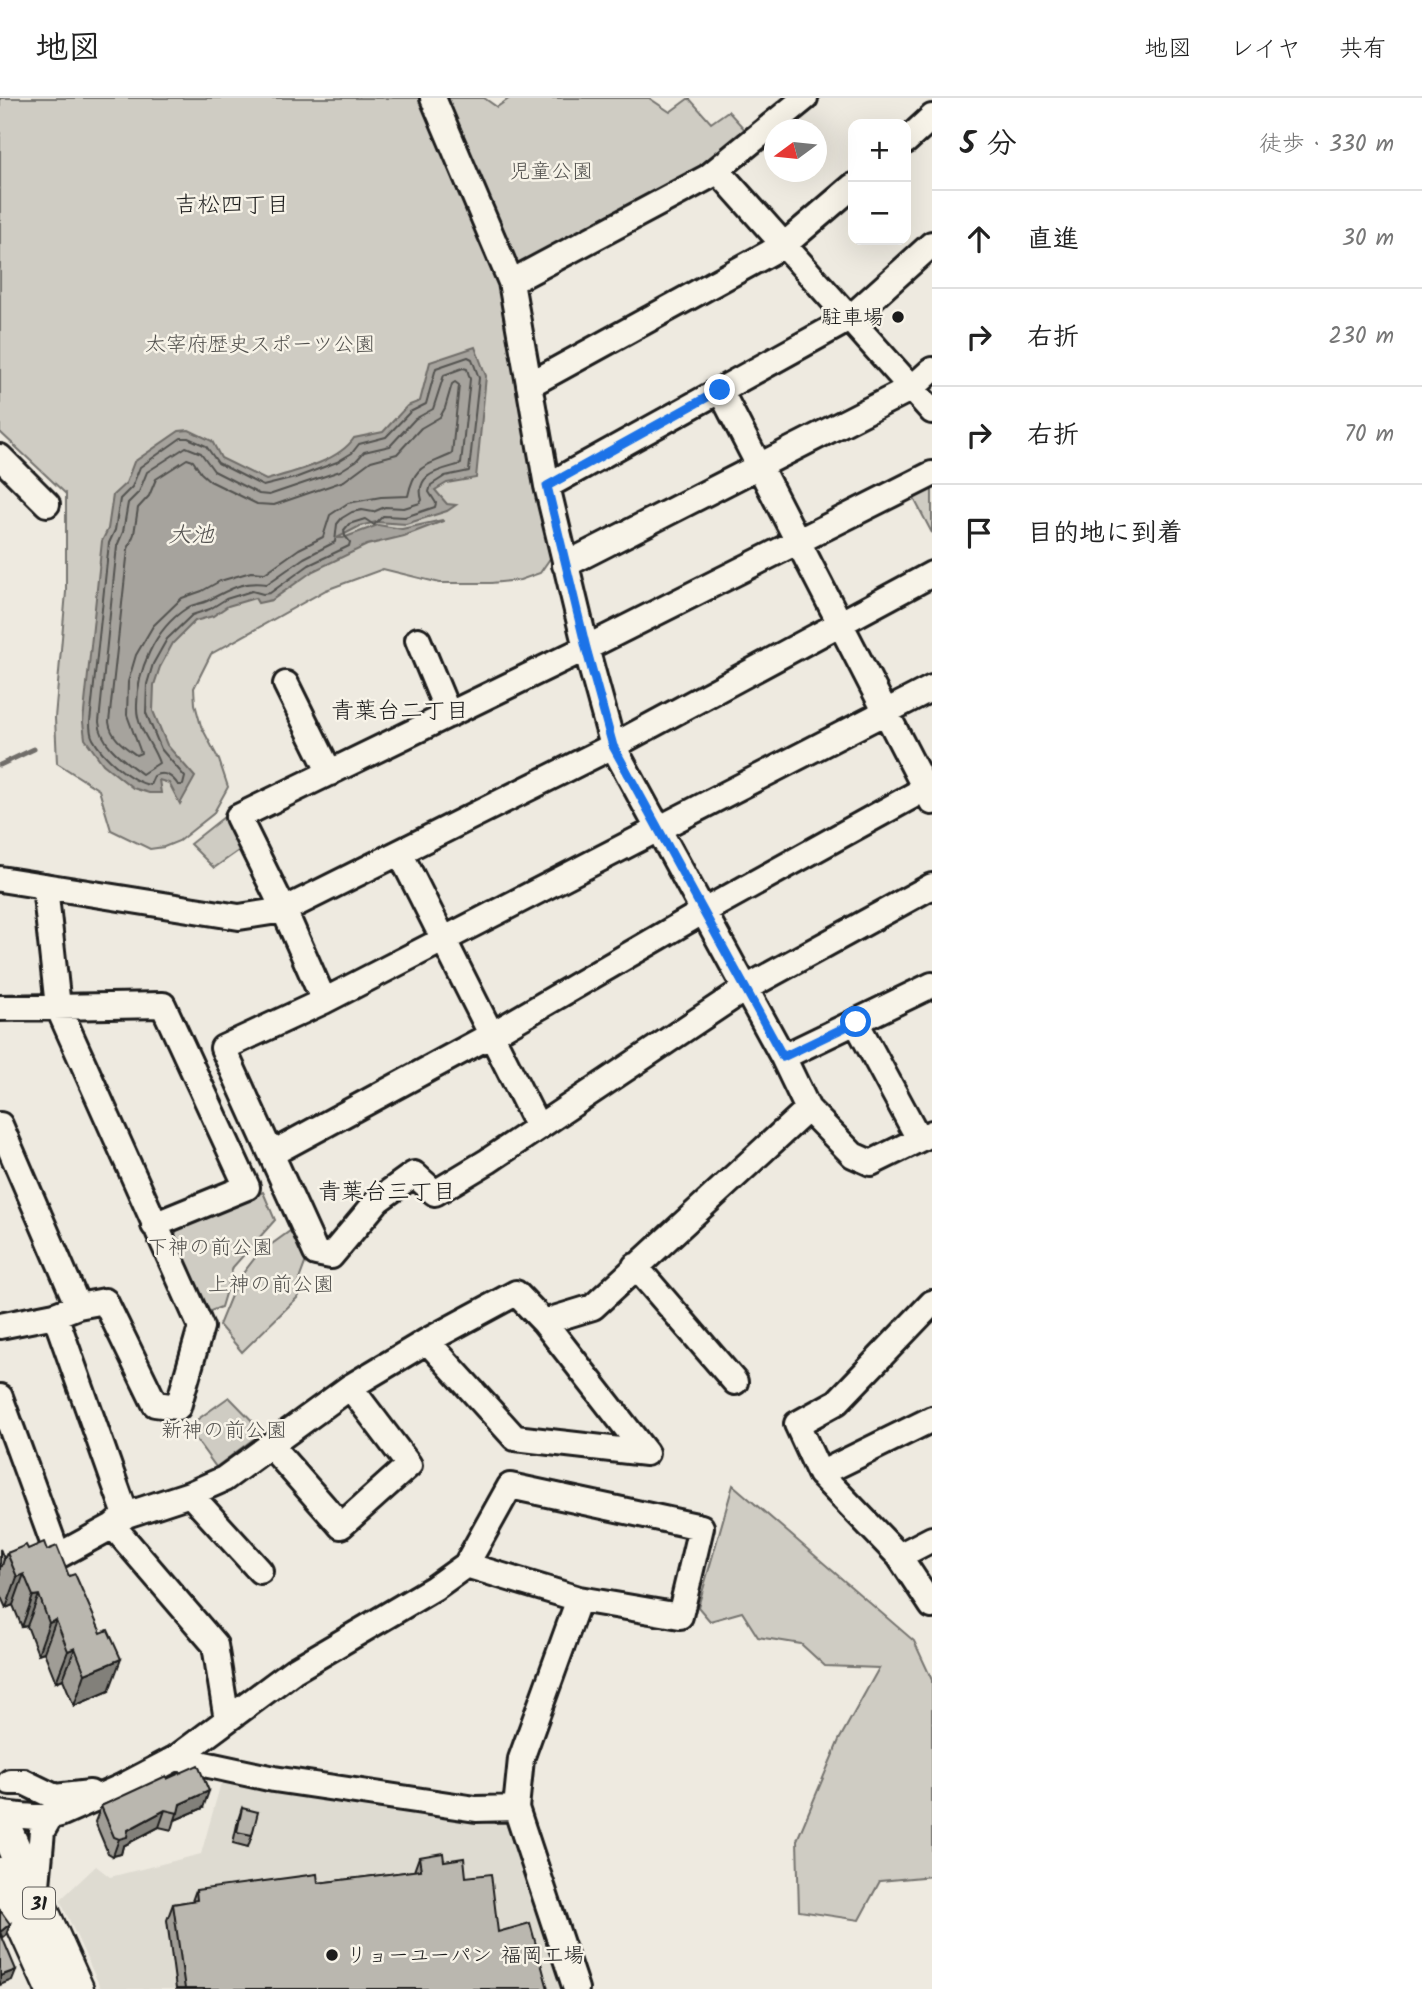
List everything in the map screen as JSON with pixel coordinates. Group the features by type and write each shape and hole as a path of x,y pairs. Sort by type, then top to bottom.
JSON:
{"main road":[{"name":"31","path":"0,1816 77,1989"},
{"name":"31","path":"0,1874 52,1989"}],"street":[{"path":"433,98 511,282 547,486 613,746 746,988 808,1109 853,1155 871,1163 925,1136 856,1022"},
{"path":"511,282 708,177 805,98"},
{"path":"911,136 932,117"},
{"path":"717,170 932,411"},
{"path":"529,385 784,245 848,190"},
{"path":"547,486 849,318 932,244"},
{"path":"565,565 912,388 932,370"},
{"path":"271,1154 491,1035 704,911 930,792 885,714 720,390"},
{"path":"0,457 47,504"},
{"path":"324,1001 284,910 238,817 586,648 932,474"},
{"path":"0,879 239,917 284,910 613,746 932,574"},
{"path":"418,640 449,715"},
{"path":"286,684 330,773"},
{"path":"932,688 324,1001 223,1048 316,1253 331,1256 378,1200 414,1174 435,1193 746,988 932,886"},
{"path":"400,853 538,1127"},
{"path":"0,1326 105,1301 155,1404 178,1407 201,1327 58,1007 46,886"},
{"path":"783,1057 931,987"},
{"path":"0,1008 163,1005 247,1187 154,1225"},
{"path":"544,1322 593,1307 808,1109"},
{"path":"0,1125 78,1306"},
{"path":"635,1266 735,1382"},
{"path":"0,1397 58,1556 119,1521 224,1479 350,1387 428,1340 516,1293 544,1322 646,1453 514,1438 428,1340"},
{"path":"932,1303 837,1402 797,1424 820,1474 899,1556 932,1606"},
{"path":"55,1315 119,1521 215,1645 227,1720"},
{"path":"270,1445 341,1526 409,1465 350,1387"},
{"path":"820,1474 932,1419"},
{"path":"0,1816 51,1817 75,1809 176,1758 293,1671 434,1588 466,1565 510,1486 701,1527 680,1616 579,1600 466,1565"},
{"path":"190,1494 260,1571"},
{"path":"899,1556 932,1539"},
{"path":"576,1989 516,1808 521,1759 579,1600"},
{"path":"176,1758 274,1779 476,1809 516,1808"},
{"path":"10,1782 24,1782 55,1797 121,1787"},
{"path":"36,1896 42,1831 51,1817"}],"shaded area":[{"name":"リョーユーパン 福岡工場","path":"221,1783 509,1825 565,1989 101,1989 60,1900 96,1866 110,1877 201,1854"}],"green space":[{"name":"太宰府歴史スポーツ公園","path":"0,98 419,98 500,279 553,554 540,573 520,580 491,583 440,583 383,569 326,590 211,654 194,688 195,704 201,726 219,760 228,787 213,814 179,841 164,847 150,849 111,830 99,790 57,763 55,718 66,592 66,494 0,432"},
{"name":"児童公園","path":"440,98 484,98 497,107 510,98 649,98 670,112 689,98 711,123 728,111 748,133 708,171 513,273"},
{"path":"932,480 932,533 910,491"},
{"path":"224,817 241,849 214,868 190,844"},
{"name":"下神の前公園","path":"263,1192 275,1220 233,1267 221,1307 208,1312 174,1239 177,1229"},
{"name":"上神の前公園","path":"290,1231 307,1258 300,1277 299,1296 242,1352 219,1325 237,1281 258,1254"},
{"name":"新神の前公園","path":"229,1397 263,1432 216,1467 187,1427"},
{"path":"733,1485 914,1641 932,1680 932,1876 880,1881 859,1920 799,1911 797,1840 839,1740 879,1668 825,1666 801,1644 758,1637 742,1612 710,1621 698,1607"}],"water":[{"name":"大池","path":"475,347 486,376 476,478 447,483 435,490 447,504 456,505 447,511 406,524 376,522 360,526 337,538 378,525 402,529 443,521 404,536 367,545 313,571 272,600 258,603 255,598 228,606 213,616 195,621 173,643 154,685 153,711 167,745 195,777 180,804 169,783 159,780 161,793 149,793 133,788 103,764 85,739 83,722 102,541 108,529 113,495 126,483 134,462 179,431 189,430 212,441 221,458 266,480 301,470 337,454 354,438 383,432 407,406 420,401 430,362"}],"building":[{"path":"44,1542 47,1550 57,1546 69,1576 75,1574 101,1633 108,1630 121,1659 85,1674 75,1648 68,1651 56,1620 49,1623 39,1595 33,1596 24,1574 17,1577 7,1553 26,1545 28,1549"},
{"path":"0,1549 4,1559 0,1567"},
{"path":"198,1765 209,1791 180,1804 178,1813 165,1810 128,1830 127,1837 114,1837 101,1806 166,1776 167,1779"},
{"path":"242,1808 258,1812 252,1835 237,1832"},
{"name":"リョーユーパン 福岡工場","path":"443,1853 444,1861 464,1858 466,1877 491,1874 498,1932 530,1923 548,1989 185,1989 173,1904 197,1900 196,1890 317,1874 318,1883 421,1870 419,1857"},
{"path":"0,1910 10,1924 0,1932"},
{"path":"0,1932 16,1970 0,1976"}],"waterway":[{"path":"0,765 34,749"}],"place":[{"name":"駐車場","path":"898,317"},
{"name":"リョーユーパン 福岡工場","path":"332,1955"}],"district":[{"name":"吉松四丁目","path":"232,204"},
{"name":"青葉台二丁目","path":"400,710"},
{"name":"青葉台三丁目","path":"387,1191"}],"route":[{"path":"720,390 547,486 613,746 783,1057 856,1022"}]}
